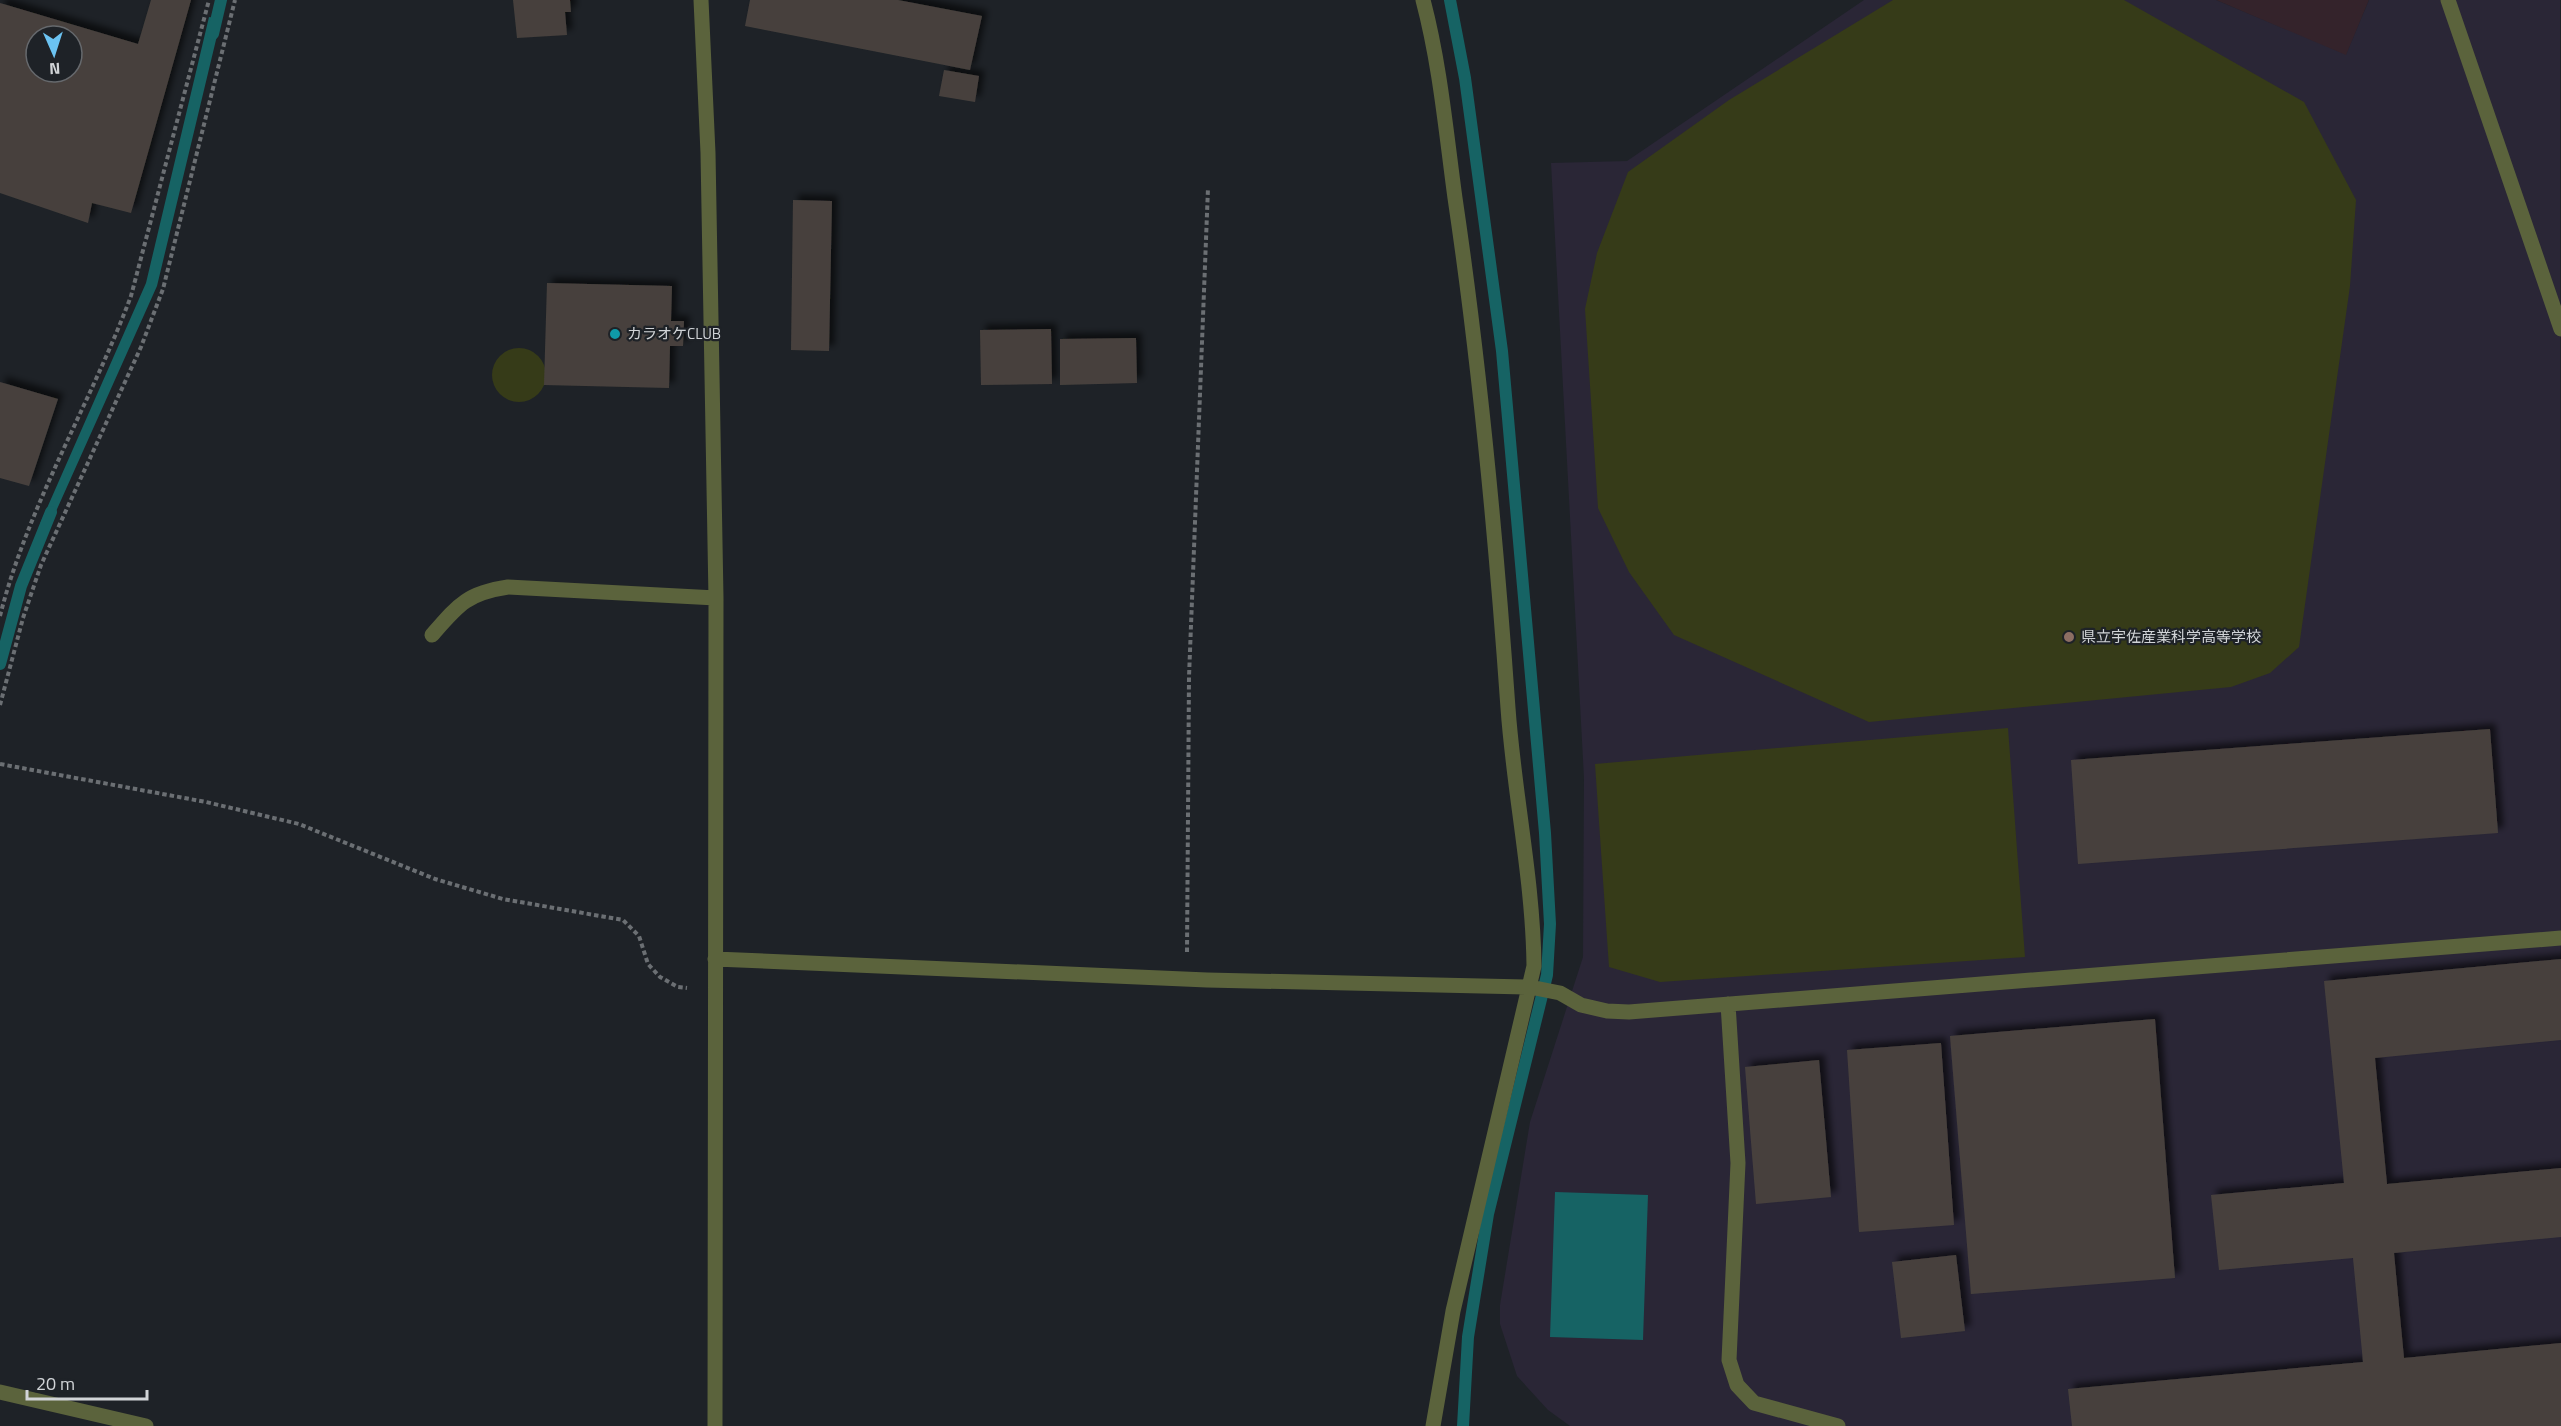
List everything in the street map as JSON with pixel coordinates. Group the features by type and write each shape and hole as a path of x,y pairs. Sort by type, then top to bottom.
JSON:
{"street":[{"path":"701,0 708,153 716,598 715,1426"},
{"path":"1424,0 1435,59 1471,309 1497,554 1508,712 1532,914 1534,966 1498,1111 1453,1311 1433,1426"},
{"path":"2448,0 2561,329"},
{"path":"432,635 452,611 470,597 484,590 508,587 716,598"},
{"path":"715,959 1187,979 1530,987 1560,993 1581,1005 1607,1011 1629,1012 2561,938"},
{"path":"1728,1004 1738,1163 1729,1360 1737,1385 1754,1403 1838,1426"},
{"path":"0,1392 146,1426"}],"path":[{"path":"0,616 26,539 117,335 131,296 209,0"},
{"path":"0,705 23,618 41,565 141,347 163,290 235,0"},
{"path":"1187,979 1189,677 1208,188"},
{"path":"0,764 262,814 299,824 435,879 503,899 623,920 639,936 648,964 660,977 678,987 715,992"}],"shaded area":[{"name":"県立宇佐産業科学高等学校","path":"1864,0 2216,0 2346,55 2369,0 2560,0 2561,1426 1570,1426 1548,1410 1517,1376 1500,1324 1500,1305 1530,1122 1583,957 1584,778 1551,163 1627,161"},
{"path":"2216,0 2369,0 2346,56"}],"green space":[{"path":"1893,0 2124,0 2304,102 2356,200 2350,286 2299,647 2270,673 2231,687 1869,722 1674,635 1629,572 1598,508 1585,309 1597,253 1628,172 1729,100"},
{"path":"519,348 529,350 538,356 544,365 546,375 544,385 538,394 529,400 519,402 509,400 500,394 494,385 492,375 494,365 500,356 509,350"},
{"path":"2008,728 2025,957 1660,982 1609,967 1595,764"}],"water":[{"path":"209,17 221,19 157,286 49,527 40,524 146,283"},
{"path":"1555,1192 1648,1195 1643,1340 1550,1337"}],"building":[{"path":"151,0 191,0 131,213 92,203 88,223 0,193 0,3 71,24 24,24 24,84 84,84 84,28 138,44"},
{"path":"513,0 570,0 571,12 565,12 567,35 517,38"},
{"path":"750,0 898,0 982,16 970,70 745,26"},
{"path":"944,70 979,76 975,102 939,96"},
{"path":"793,200 832,201 829,351 791,350"},
{"name":"カラオケCLUB","path":"547,283 672,286 671,321 684,321 683,346 670,346 669,388 544,385"},
{"path":"1051,329 1052,384 981,385 980,330"},
{"path":"1136,338 1137,383 1060,385 1060,339"},
{"path":"0,382 58,399 29,486 0,478"},
{"path":"2490,729 2498,833 2078,864 2071,760"},
{"path":"2561,959 2561,1040 2375,1058 2387,1184 2561,1168 2561,1237 2394,1253 2404,1358 2561,1343 2561,1426 2072,1426 2068,1389 2363,1362 2353,1258 2219,1270 2211,1195 2344,1183 2324,981"},
{"path":"2155,1019 2175,1278 1971,1294 1950,1036"},
{"path":"1941,1043 1954,1225 1859,1232 1847,1050"},
{"path":"1819,1060 1831,1197 1756,1204 1745,1067"},
{"path":"1956,1255 1965,1331 1901,1338 1892,1262"}],"waterway":[{"path":"213,34 221,0"},
{"path":"1450,0 1465,78 1502,351 1545,833 1550,924 1547,975 1488,1214 1468,1337 1463,1426"},
{"path":"0,664 21,586 51,512"}],"place":[{"name":"カラオケCLUB","path":"615,334"},
{"name":"県立宇佐産業科学高等学校","path":"2069,637"}]}
